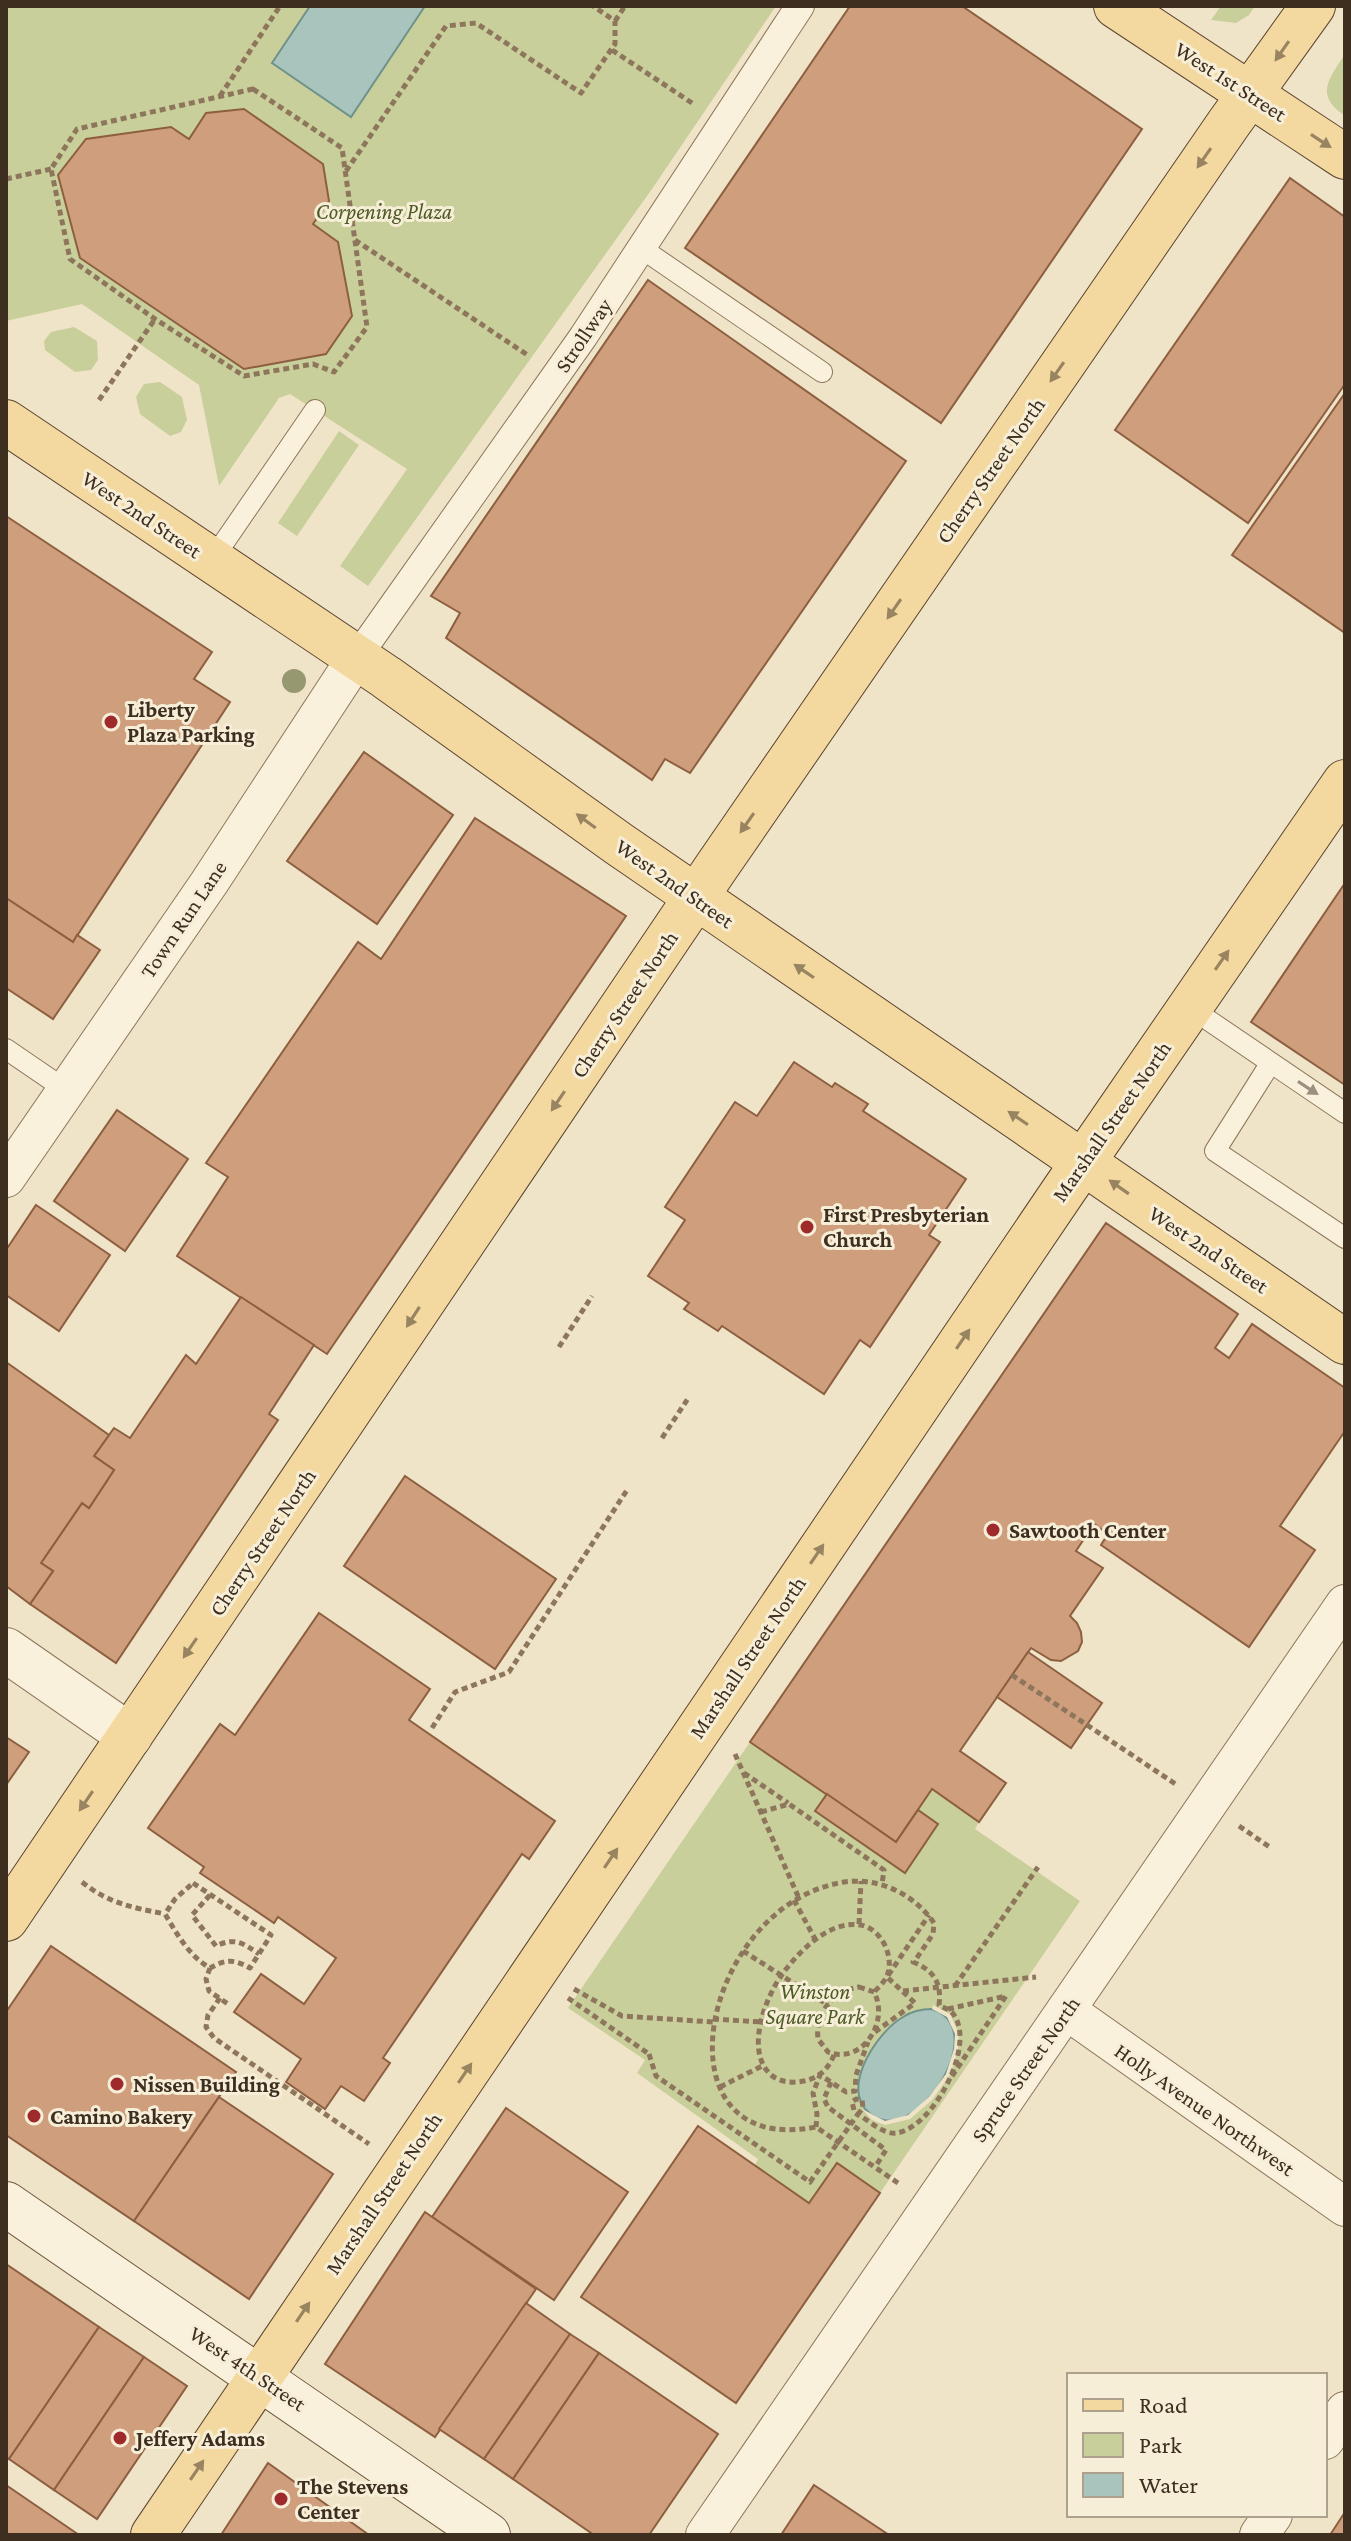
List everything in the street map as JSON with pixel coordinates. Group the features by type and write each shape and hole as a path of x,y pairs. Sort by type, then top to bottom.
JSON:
{"main road":[{"name":"West 1st Street","path":"1116,6 1345,157"},
{"name":"Cherry Street North","path":"6,1919 696,897 1229,123 1313,6"},
{"name":"West 2nd Street","path":"6,422 357,657 696,897 1345,1342"},
{"name":"Marshall Street North","path":"153,2535 1083,1162 1344,786"},
{"path":"6,1650 130,1736"},
{"name":"West 4th Street","path":"6,2204 488,2535"}],"street":[{"name":"Strollway","path":"357,657 557,374 800,6"},
{"name":"Town Run Lane","path":"6,1178 209,883 357,657"},
{"name":"Spruce Street North","path":"705,2535 1345,1604"},
{"name":"Holly Avenue Northwest","path":"1066,2010 1345,2207"},
{"path":"1327,2437 1345,2411"},
{"path":"1259,2535 1272,2517"}],"lane":[{"path":"641,248 822,372"},
{"path":"212,560 315,410"},
{"path":"1189,1007 1345,1113"},
{"path":"6,1049 66,1090"},
{"path":"1270,1064 1215,1151 1345,1238"}],"path":[{"path":"220,96 280,6"},
{"path":"593,6 615,21"},
{"path":"345,172 446,26 476,23 581,93 612,50 615,21 625,6"},
{"path":"612,50 723,123"},
{"path":"6,179 51,169 77,129 253,89 342,148 367,327 334,372 313,364 244,376 70,259 51,169"},
{"path":"355,240 557,374"},
{"path":"99,400 155,319"},
{"path":"559,1347 592,1296"},
{"path":"662,1438 689,1397"},
{"path":"432,1728 455,1692 509,1672 627,1490"},
{"path":"1012,1675 1271,1848"},
{"path":"735,1754 815,1939"},
{"path":"742,1772 884,1870 882,1884"},
{"path":"761,1812 789,1804"},
{"path":"955,1986 1038,1867"},
{"path":"859,1924 861,1881"},
{"path":"898,2183 816,2127 785,2131 766,2129 736,2113 723,2097 714,2056 713,2020 717,2003 743,1951 764,1924 796,1898 830,1884 861,1881 882,1884 903,1893 934,1923 933,1934 913,1962 926,1967 936,1978 941,1993 939,2005 954,2015 960,2038 952,2076"},
{"path":"82,1882 119,1905 165,1914 182,1942 210,1968"},
{"path":"165,1914 175,1899 193,1883 271,1935 250,1968 235,1960 223,1961 210,1968 206,1979 209,1991 228,2004"},
{"path":"210,1895 192,1915 200,1929 216,1946 225,1941 239,1940 259,1954"},
{"path":"874,1992 918,1935 929,1915"},
{"path":"859,1924 873,1929 883,1940 889,1965 887,1977 915,2003 872,2035 856,2075 855,2091 846,2092 820,2075 792,2082 778,2080 768,2073 759,2048 761,2022 783,1974 815,1939 832,1930 859,1924"},
{"path":"743,1951 828,2005"},
{"path":"903,1991 1036,1977"},
{"path":"868,2041 847,2054 834,2055 818,2039 819,2021 832,1998 848,1989 859,1987 874,1992"},
{"path":"574,1989 622,2016 761,2022"},
{"path":"872,2035 879,2008 874,1992"},
{"path":"567,1998 649,2054 656,2076 810,2182 856,2112 882,2129 895,2133 907,2129 930,2109 1006,1996 948,2009"},
{"path":"220,1998 208,2015 206,2027 214,2038 369,2144"},
{"path":"816,2127 813,2093 820,2075 834,2055"},
{"path":"720,2087 764,2065"},
{"path":"831,2082 824,2099 828,2107 886,2150 875,2167"}],"green space":[{"name":"Corpening Plaza","path":"6,6 776,6 652,189 368,586 340,566 407,469 290,394 279,398 219,486 199,385 82,304 6,321"},
{"path":"1221,6 1255,6 1249,15 1236,23 1211,20"},
{"path":"1345,54 1345,116 1330,101 1327,86"},
{"path":"74,327 97,341 98,360 91,370 75,372 45,350 44,341 51,332"},
{"path":"160,382 182,397 187,420 181,432 170,436 140,414 136,397 144,384"},
{"path":"339,431 359,445 297,536 278,523"},
{"name":"Winston Square Park","path":"750,1742 827,1794 816,1811 904,1872 938,1824 918,1810 932,1789 979,1822 975,1829 1080,1901 880,2193 837,2163 809,2203 755,2165 758,2159 637,2073 645,2060 568,2008"}],"water":[{"path":"310,6 425,6 351,117 272,63"},
{"path":"932,2009 948,2020 954,2037 952,2057 943,2078 929,2098 912,2112 894,2120 877,2118 865,2108 859,2096 859,2081 871,2050 903,2017"}],"pier":[{"path":"933,2005 950,2014 959,2034 958,2050 950,2075 932,2100 910,2119 885,2125 872,2120 862,2109 885,2121 908,2115 929,2097 946,2074 955,2034 947,2017 932,2009"}],"building":[{"path":"850,6 962,6 1142,129 941,423 685,248"},
{"path":"244,109 323,164 329,201 313,224 338,242 352,316 326,354 244,369 80,258 58,175 86,139 171,127 189,139 206,113"},
{"path":"1290,178 1345,217 1345,384 1248,523 1115,430"},
{"path":"648,280 906,461 690,773 665,759 652,780 446,638 460,613 431,596"},
{"path":"1345,393 1345,633 1232,555"},
{"name":"Liberty Plaza Parking","path":"6,516 212,652 194,679 230,702 73,942 6,898"},
{"path":"364,752 453,815 377,924 287,861"},
{"path":"475,818 626,916 327,1354 177,1256 228,1177 206,1163 358,942 381,959"},
{"path":"1345,883 1345,1085 1251,1022"},
{"path":"6,898 73,942 77,935 100,950 53,1019 6,988"},
{"name":"First Presbyterian Church","path":"794,1062 832,1087 835,1083 868,1104 863,1111 966,1179 929,1235 940,1242 870,1347 860,1340 824,1394 722,1326 718,1331 684,1309 689,1303 648,1276 685,1220 665,1207 735,1102 757,1116"},
{"path":"117,1110 188,1159 125,1251 54,1201"},
{"path":"36,1205 110,1255 59,1331 6,1295 6,1250"},
{"name":"Sawtooth Center","path":"1106,1223 1238,1314 1215,1348 1229,1358 1252,1324 1345,1388 1345,1431 1280,1526 1315,1550 1249,1647 1101,1545 1108,1534 1094,1524 1076,1551 1103,1568 1070,1616 1081,1632 1082,1642 1078,1651 1061,1661 1051,1660 1031,1648 960,1751 1006,1783 979,1822 932,1789 896,1842 750,1742"},
{"path":"241,1297 314,1345 269,1414 278,1420 116,1663 30,1604 53,1571 41,1563 82,1503 89,1508 114,1470 94,1456 114,1428 130,1438 186,1355 196,1364"},
{"path":"6,1362 109,1435 94,1456 114,1470 89,1508 82,1503 41,1563 53,1571 30,1604 6,1586"},
{"path":"405,1476 556,1579 495,1669 344,1566"},
{"path":"319,1613 430,1689 409,1720 555,1821 529,1859 522,1854 383,2058 390,2063 364,2101 341,2086 325,2109 286,2082 301,2059 234,2012 261,1974 304,2004 336,1958 278,1917 274,1923 200,1873 204,1867 148,1828 220,1724 235,1735"},
{"path":"1028,1652 1102,1703 1071,1748 997,1697"},
{"path":"6,1737 29,1752 6,1785"},
{"path":"827,1794 896,1842 918,1810 938,1824 905,1873 815,1811"},
{"name":"Nissen Building","path":"51,1946 236,2072 134,2221 6,2135 6,2012"},
{"path":"219,2097 333,2174 249,2299 134,2221"},
{"path":"506,2108 628,2192 554,2300 432,2217"},
{"path":"698,2126 809,2203 837,2163 880,2193 736,2403 581,2297"},
{"path":"425,2212 536,2289 435,2437 325,2364"},
{"path":"6,2264 99,2327 9,2459 6,2457"},
{"path":"526,2303 570,2334 484,2459 439,2429"},
{"path":"99,2327 144,2357 54,2490 9,2459"},
{"path":"570,2334 599,2353 513,2479 484,2459"},
{"path":"599,2353 718,2434 649,2535 594,2535 513,2479"},
{"name":"Jeffery Adams","path":"144,2357 187,2386 97,2519 54,2490"},
{"name":"The Stevens Center","path":"268,2463 369,2535 221,2535"},
{"path":"6,2485 79,2535 6,2535"},
{"path":"814,2485 889,2535 781,2535"},
{"path":"1345,2512 1345,2535 1330,2535"}],"place":[{"name":"Liberty Plaza Parking","path":"111,722"},
{"name":"First Presbyterian Church","path":"807,1227"},
{"name":"Sawtooth Center","path":"993,1530"},
{"name":"Nissen Building","path":"117,2084"},
{"name":"Camino Bakery","path":"34,2116"},
{"name":"Jeffery Adams","path":"120,2438"},
{"name":"The Stevens Center","path":"281,2499"}]}
